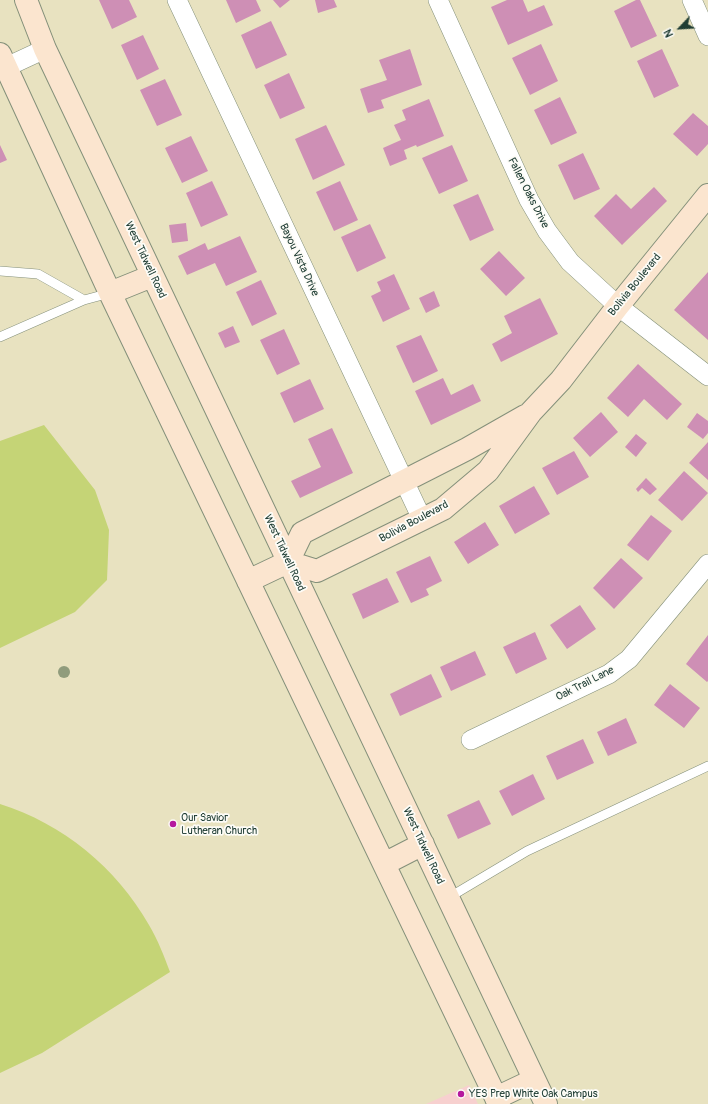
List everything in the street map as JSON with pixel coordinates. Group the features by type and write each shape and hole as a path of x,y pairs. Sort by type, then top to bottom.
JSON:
{"main road":[{"name":"West Tidwell Road","path":"26,0 45,49 546,1104"},
{"path":"2,64 110,293 384,864 495,1101 534,1080"},
{"name":"Bolivia Boulevard","path":"531,412 467,449 302,533 288,562 317,571 443,509 488,471 531,412 561,380 618,306 708,195"},
{"path":"110,293 152,276"},
{"path":"248,581 288,562"},
{"path":"384,864 423,844"}],"street":[{"name":"Bayou Vista Drive","path":"177,0 422,519"},
{"name":"Fallen Oaks Drive","path":"438,0 529,200 547,231 570,262 618,306 708,376"},
{"path":"692,0 708,36"},
{"path":"2,64 45,49"},
{"name":"Oak Trail Lane","path":"471,740 609,674 629,659 708,564"}],"lane":[{"path":"0,270 38,274 84,300"},
{"path":"0,337 84,300 110,293"},
{"path":"448,898 526,851 708,766"}],"shaded area":[{"name":"YES Prep White Oak Campus","path":"469,1085 478,1104 426,1104"}],"green space":[{"path":"44,425 95,490 109,530 107,580 75,612 0,648 0,441"},
{"path":"0,804 45,823 86,850 104,866 121,884 136,904 158,942 170,972 42,1053 0,1073"}],"building":[{"path":"99,0 129,0 137,17 112,29"},
{"path":"226,0 256,0 261,11 236,23"},
{"path":"273,0 290,0 280,8"},
{"path":"315,0 334,0 337,7 318,13"},
{"path":"507,0 523,0 528,12 544,5 553,25 508,45 491,7"},
{"path":"636,0 640,0 657,36 631,48 614,11"},
{"path":"271,21 287,55 256,69 241,35"},
{"path":"143,35 159,69 137,80 121,45"},
{"path":"541,44 558,81 530,95 512,58"},
{"path":"410,49 422,85 381,100 384,108 368,113 360,89 387,80 379,60"},
{"path":"662,49 679,86 654,98 637,61"},
{"path":"289,73 305,108 280,119 264,85"},
{"path":"165,79 182,115 157,126 140,90"},
{"path":"560,97 577,133 551,145 534,110"},
{"path":"429,99 444,136 417,147 416,145 404,150 407,159 390,166 383,148 401,140 394,125 406,120 402,110"},
{"path":"693,113 708,126 708,144 697,156 673,134"},
{"path":"326,125 345,165 313,180 295,139"},
{"path":"191,136 208,171 182,183 165,148"},
{"path":"0,145 7,160 0,163"},
{"path":"452,145 468,181 439,194 422,158"},
{"path":"583,153 600,189 574,200 558,165"},
{"path":"212,181 228,215 201,227 186,193"},
{"path":"340,181 358,220 334,231 316,192"},
{"path":"654,187 667,201 622,245 594,216 616,194 631,209"},
{"path":"478,194 494,230 470,241 453,205"},
{"path":"186,223 188,241 172,243 169,225"},
{"path":"370,224 386,258 357,272 341,237"},
{"path":"240,236 257,272 226,286 215,263 187,275 178,256 205,243 208,250"},
{"path":"499,251 525,278 506,296 480,269"},
{"path":"708,272 708,340 674,310"},
{"path":"394,274 410,309 383,322 371,296 381,291 377,282"},
{"path":"261,280 277,314 252,326 236,292"},
{"path":"434,291 440,306 426,313 419,298"},
{"path":"540,298 558,334 501,362 492,344 512,333 504,316"},
{"path":"233,326 240,342 225,348 218,333"},
{"path":"284,329 300,364 277,375 260,340"},
{"path":"421,335 438,371 413,383 396,346"},
{"path":"638,364 682,404 667,420 644,399 628,417 607,398"},
{"path":"443,378 451,395 473,384 481,401 431,425 415,391"},
{"path":"310,379 324,409 294,423 280,393"},
{"path":"601,412 618,432 590,457 573,438"},
{"path":"697,413 708,421 708,433 703,439 687,427"},
{"path":"332,428 353,473 300,498 291,481 321,467 308,439"},
{"path":"636,434 647,443 636,457 625,447"},
{"path":"708,442 708,480 689,463"},
{"path":"574,451 589,477 557,495 542,468"},
{"path":"684,471 708,493 682,521 658,500"},
{"path":"646,478 657,489 650,495 642,488 638,492 636,489"},
{"path":"534,486 550,514 515,534 499,506"},
{"path":"651,515 672,531 648,561 627,545"},
{"path":"485,522 499,545 468,564 454,542"},
{"path":"430,556 442,581 426,589 429,595 411,603 396,572"},
{"path":"621,558 643,578 614,609 593,588"},
{"path":"387,578 399,602 363,619 352,594"},
{"path":"580,605 596,629 567,649 550,625"},
{"path":"535,632 547,659 516,674 503,647"},
{"path":"708,635 708,681 707,682 686,664"},
{"path":"475,651 486,675 451,691 440,667"},
{"path":"431,674 442,697 400,716 390,694"},
{"path":"670,684 700,708 684,728 654,705"},
{"path":"626,718 637,743 608,756 597,732"},
{"path":"583,739 594,763 557,780 546,756"},
{"path":"533,774 545,799 512,816 499,791"},
{"path":"479,800 491,824 458,839 447,815"}],"place":[{"name":"Our Savior Lutheran Church","path":"173,824"},
{"name":"YES Prep White Oak Campus","path":"461,1094"}]}
